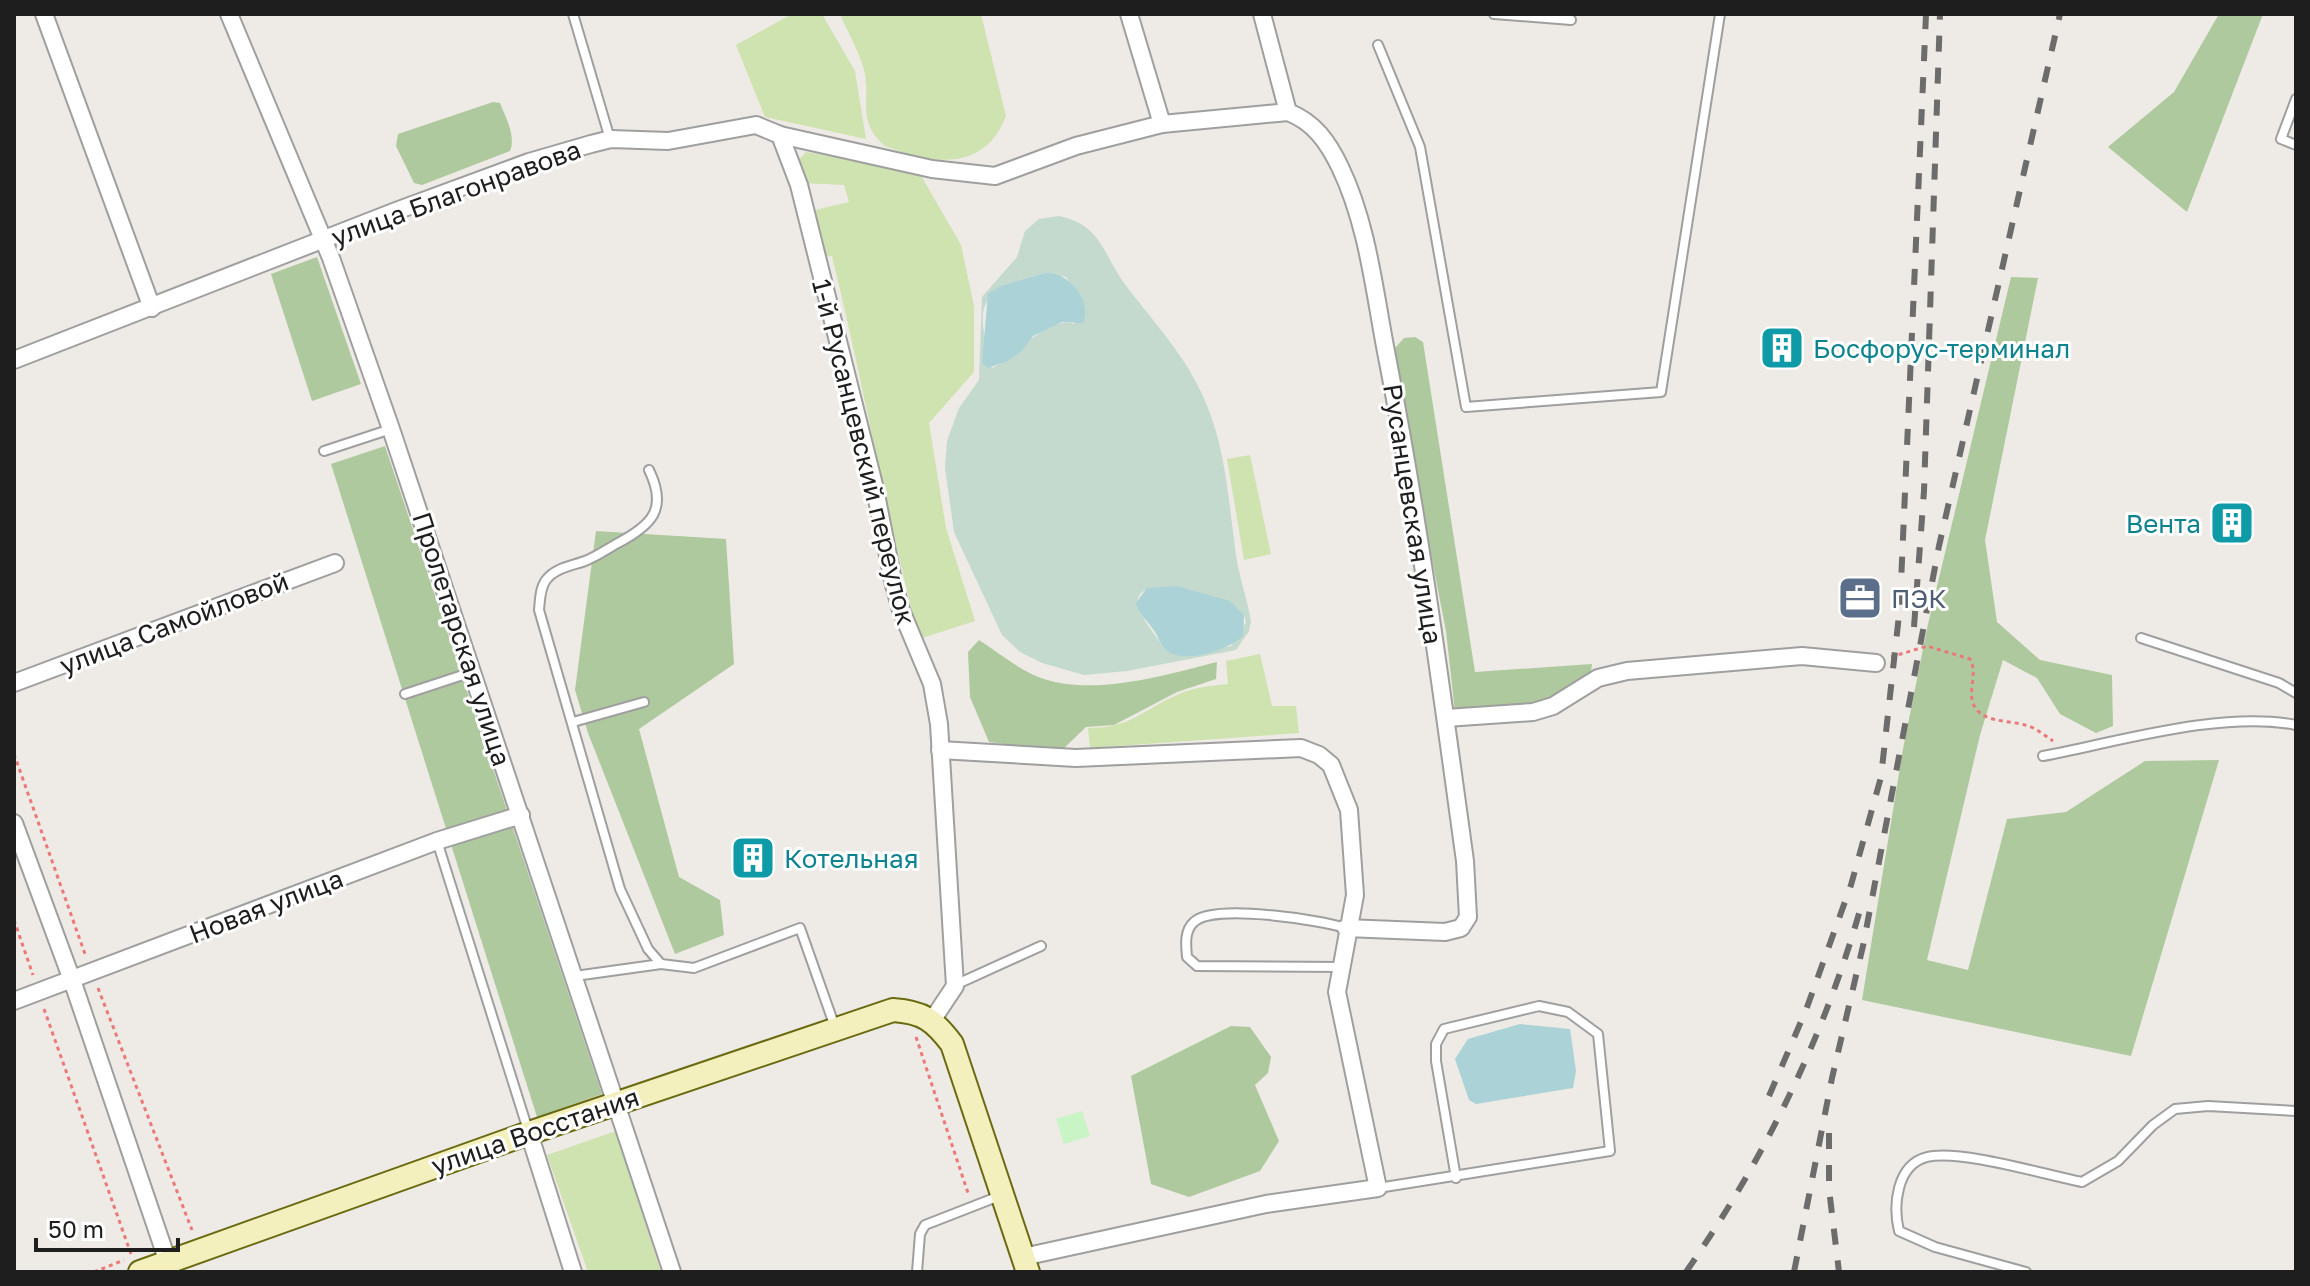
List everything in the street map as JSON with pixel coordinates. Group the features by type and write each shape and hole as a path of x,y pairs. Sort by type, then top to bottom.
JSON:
{"street":[{"path":"44,14 152,308"},
{"name":"Пролетарская улица","path":"229,14 323,242 391,429 672,1272"},
{"path":"1129,14 1162,124"},
{"path":"1262,14 1288,112"},
{"name":"улица Благонравова","path":"14,360 529,162 611,139 668,141 756,125 780,135 932,169 995,176 1076,146 1162,124 1288,112"},
{"name":"Русанцевская улица","path":"1288,112 1305,119 1321,134 1340,168 1360,221 1412,489 1465,861 1468,917 1461,928 1445,932 1346,928"},
{"name":"1-й Русанцевский переулок","path":"780,135 799,185 875,489 893,581 905,622 932,684 940,750 955,986"},
{"name":"улица Самойловой","path":"14,683 335,563"},
{"path":"1446,718 1533,712 1553,706 1598,678 1627,671 1802,656 1876,663"},
{"path":"940,750 1076,758 1310,750 1331,765 1349,810 1355,895 1346,928 1337,992 1378,1188 1266,1204 1026,1265 952,1044 933,1019 955,986"},
{"name":"Новая улица","path":"14,1001 437,841 521,815"},
{"path":"14,823 72,980 170,1266"},
{"name":"улица Восстания","path":"140,1272 170,1266 198,1250 835,1028 893,1010 915,1012 933,1019"},
{"path":"529,1133 573,1272"}],"lane":[{"path":"573,14 611,139"},
{"path":"1494,14 1571,20"},
{"path":"1378,45 1420,147 1466,407 1661,392 1720,14"},
{"path":"2296,99 2281,139 2296,145"},
{"path":"324,451 391,429"},
{"path":"649,470 658,493 653,517 645,529 586,561 565,567 547,577 542,587 542,626 573,722 620,889 648,949 661,964"},
{"path":"2141,638 2256,675 2296,693"},
{"path":"405,694 473,671"},
{"path":"573,722 644,702"},
{"path":"2043,756 2219,724 2269,720 2296,725"},
{"path":"437,841 529,1133"},
{"path":"1341,967 1197,966 1187,957 1186,939 1189,927 1197,919 1214,914 1315,919 1346,928"},
{"path":"575,976 661,964 694,968 800,928 835,1028"},
{"path":"955,986 1041,946"},
{"path":"1378,1188 1456,1178 1610,1151 1598,1034 1568,1012 1539,1006 1444,1029 1436,1044 1436,1061 1456,1178"},
{"path":"2026,1272 1935,1247 1899,1231 1894,1208 1904,1176 1925,1157 1956,1157 2082,1182 2118,1161 2153,1125 2175,1109 2208,1106 2296,1111"},
{"path":"917,1272 920,1234 925,1225 1003,1195"}],"path":[{"path":"1876,663 1927,646 1970,659 1974,666 1973,704 1978,711 1990,719 2028,725 2070,751"},
{"path":"14,754 92,972 198,1250"},
{"path":"14,920 140,1272"},
{"path":"909,1030 915,1035 972,1205"}],"green space":[{"path":"792,14 822,14 855,71 866,139 765,117 736,45"},
{"path":"840,14 981,14 1006,116 996,134 984,147 954,159 920,157 885,146 876,137 868,120 863,67"},
{"path":"2219,14 2263,14 2187,212 2108,147 2174,92"},
{"path":"493,102 500,103 507,121 512,139 510,151 422,185 414,183 396,146 398,134"},
{"path":"806,152 919,172 961,245 974,306 974,372 929,423 946,528 975,621 919,639 832,256 823,257 811,211 849,202 844,185 804,183 797,162"},
{"path":"1059,216 1073,220 1092,233 1124,283 1183,360 1199,388 1220,449 1237,563 1251,621 1249,631 1236,650 1127,671 1084,675 1042,663 1020,652 1002,635 954,532 945,468 947,441 959,408 979,380 982,297 1017,257 1025,231 1039,219","holes":["1045,273 1066,277 1079,297 1074,324 1054,325 992,368 983,327 987,302 1006,287","1177,586 1244,615 1246,622 1231,646 1205,652 1164,648 1143,618 1138,601 1146,590"]},
{"path":"317,257 361,384 312,401 271,274"},
{"path":"2011,277 2038,278 1985,540 1997,622 2040,660 2112,675 2113,726 2096,733 2060,714 2037,678 2003,660 1980,735 1927,960 1968,970 2007,819 2066,812 2145,761 2219,760 2131,1056 1862,1000 1903,749 1928,624"},
{"path":"1415,337 1423,342 1475,672 1592,664 1590,679 1548,703 1455,712 1446,631 1395,370 1394,349 1404,338"},
{"path":"385,446 602,1094 537,1117 331,464"},
{"path":"1250,455 1271,554 1244,560 1227,459"},
{"path":"596,531 726,539 734,664 639,729 679,877 720,900 724,935 675,954 588,733 575,690"},
{"path":"979,640 1027,672 1065,684 1131,682 1217,662 1216,679 1177,692 1114,725 1086,727 1061,751 989,742 970,697 968,652"},
{"path":"1260,654 1272,706 1296,706 1299,733 1090,748 1088,728 1126,722 1190,690 1228,684 1226,661"},
{"path":"1231,1026 1250,1027 1271,1057 1268,1073 1255,1085 1279,1141 1260,1171 1189,1197 1151,1184 1131,1076"},
{"path":"1082,1111 1090,1136 1064,1144 1056,1119"},
{"path":"616,1131 661,1272 588,1272 547,1155"}],"water":[{"path":"1045,273 1062,277 1076,289 1085,305 1083,323 1062,322 1033,336 1021,352 1007,361 988,368 982,363 988,294 1001,286"},
{"path":"1177,586 1230,601 1244,615 1243,636 1206,654 1183,656 1166,650 1136,603 1147,588"},
{"path":"1520,1024 1570,1029 1576,1071 1573,1088 1476,1104 1469,1100 1455,1059 1468,1039"}],"railway":[{"path":"1769,1096 1806,1010 1851,885 1881,777 1900,606 1926,14"},
{"path":"1914,627 1924,491 1940,14"},
{"path":"1794,1272 1832,1078 1863,946 1939,546 2060,14"},
{"path":"1686,1272 1740,1187 1788,1098 1828,1006 1860,910"},
{"path":"1829,1133 1829,1189 1839,1272"}],"place":[{"name":"Босфорус-терминал","path":"1782,348"},
{"name":"Вента","path":"2232,523"},
{"name":"ПЭК","path":"1860,598"},
{"name":"Котельная","path":"753,858"}]}
